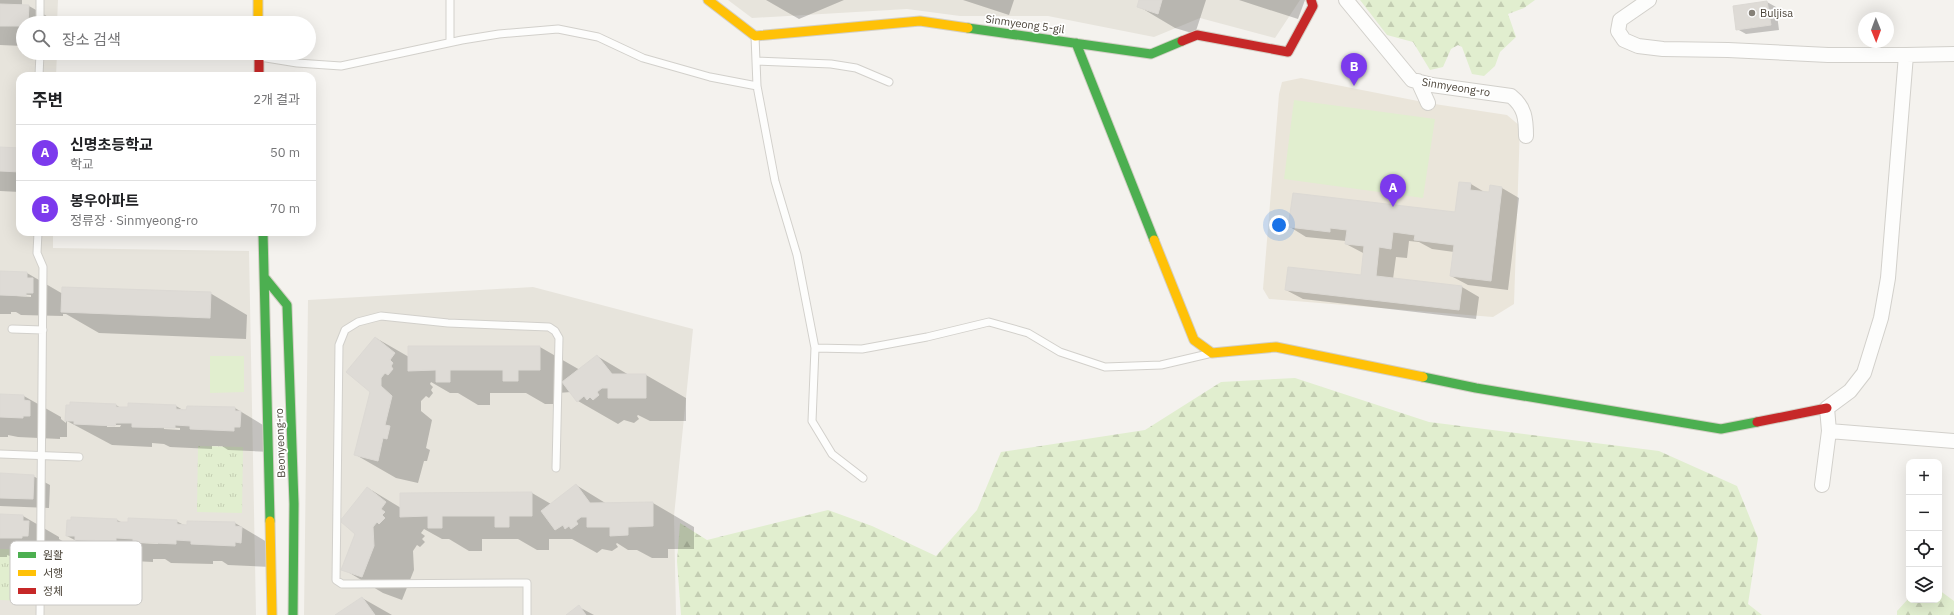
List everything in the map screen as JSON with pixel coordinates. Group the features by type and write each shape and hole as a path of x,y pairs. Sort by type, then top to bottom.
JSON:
{"street":[{"path":"258,0 258,16"},
{"path":"708,0 755,36"},
{"name":"Sinmyeong 5-gil","path":"755,36 920,21 1150,54 1197,35 1288,52 1313,6 1311,0"},
{"name":"Sinmyeong-ro","path":"1346,0 1412,80 1511,96 1518,101 1524,112 1526,136"},
{"path":"1649,0 1620,20 1618,31 1624,40 1638,46 1664,49 1758,51 1828,55 1954,54"},
{"path":"1076,44 1194,340 1212,353 1276,347 1476,388 1720,429 1826,408 1850,391 1864,373 1881,318 1888,278 1906,55"},
{"path":"259,60 260,72"},
{"path":"1418,81 1428,103"},
{"name":"Beonyeong-ro","path":"264,236 272,615"},
{"name":"Beonyeong-ro","path":"265,278 287,305 294,504 294,615"},
{"path":"1822,485 1829,431 1826,408"},
{"path":"1829,431 1954,441"}],"lane":[{"path":"40,0 40,16"},
{"path":"450,0 450,42"},
{"path":"283,60 297,63 341,66 450,42 499,34 558,29 598,37 643,58 710,76 757,86"},
{"path":"755,36 757,86 775,181 797,255 815,348 812,421 832,454 863,478"},
{"path":"40,60 40,72"},
{"path":"756,61 831,64 856,68 888,82"},
{"path":"38,236 37,253 43,267 41,541"},
{"path":"527,615 527,583 342,584 336,580 339,345 345,330 358,322 381,316 448,323 549,327 556,331 559,338 556,468"},
{"path":"815,348 862,349 927,337 989,322 1028,333 1060,352 1105,367 1161,365 1212,353"},
{"path":"12,329 43,330"},
{"path":"0,454 79,457"},
{"path":"40,605 40,615"}],"shaded area":[{"path":"0,0 58,0 57,16 16,16 16,60 57,60 56,72 16,72 16,236 53,236 53,248 249,251 256,615 0,615"},
{"path":"728,0 1300,0 1275,38 1200,18 1154,37 1048,16 960,16 907,9 752,18"},
{"path":"1301,78 1428,103 1507,115 1520,126 1514,304 1493,317 1269,299 1263,289 1279,94 1282,82"},
{"path":"533,287 693,329 674,516 676,615 304,615 308,300"}],"green space":[{"path":"1360,0 1535,0 1524,8 1508,14 1516,37 1500,52 1495,66 1484,76 1472,74 1462,47 1458,45 1451,49 1443,67 1430,70 1413,42 1387,35"},
{"path":"1294,100 1435,119 1423,198 1284,179"},
{"path":"210,356 244,356 244,392 210,393"},
{"path":"1295,378 1429,422 1659,451 1737,486 1758,538 1748,604 1762,615 681,615 677,561 680,523 707,540 828,510 872,526 936,556 977,510 1001,452 1145,430 1221,382"},
{"path":"198,446 243,447 242,513 197,512"},
{"path":"0,549 10,549 10,600 0,600"},
{"path":"1942,592 1954,601 1954,615 1897,615 1897,611 1906,601 1906,603 1942,603"}],"building":[{"path":"1139,0 1162,0 1158,14 1137,7"},
{"path":"1767,1 1771,25 1736,30 1733,6"},
{"path":"0,4 29,5 28,16 16,16 16,26 0,26"},
{"path":"0,147 16,148 16,172 0,171"},
{"path":"1459,182 1471,183 1470,190 1489,192 1490,185 1502,187 1491,281 1450,276 1454,245 1414,240 1415,235 1393,232 1391,249 1379,247 1376,276 1462,286 1459,310 1285,290 1288,267 1361,275 1364,246 1345,244 1347,230 1330,228 1330,232 1288,227 1293,193 1455,212"},
{"path":"0,271 27,272 27,278 33,278 33,293 26,293 26,296 0,295"},
{"path":"62,287 211,292 210,318 61,312"},
{"path":"375,337 395,353 390,360 393,363 391,366 393,369 388,375 385,373 381,378 381,386 392,396 385,425 390,426 387,439 383,438 378,461 354,455 370,392 346,372"},
{"path":"408,346 540,346 540,370 518,370 518,381 503,381 503,370 450,370 450,382 436,382 436,370 408,371"},
{"path":"597,355 612,374 646,374 646,398 608,398 608,388 602,388 597,392 599,395 593,400 590,397 587,400 584,396 577,402 562,382"},
{"path":"0,394 24,395 24,400 30,401 30,416 23,416 23,418 0,417"},
{"path":"70,402 116,404 116,407 128,407 128,403 176,405 176,409 186,410 187,406 235,407 235,411 241,411 240,427 234,427 234,431 190,429 190,426 175,425 175,428 132,427 132,423 116,423 115,426 74,424 74,421 65,421 66,405 70,405"},
{"path":"0,473 34,475 33,499 0,498"},
{"path":"576,484 590,503 653,502 653,526 628,527 628,535 610,536 610,527 587,527 587,517 581,517 576,521 578,524 571,529 569,526 565,529 563,525 555,530 541,511"},
{"path":"367,487 386,502 381,509 385,512 382,515 385,518 379,524 377,522 373,527 374,546 362,577 341,570 355,534 340,521"},
{"path":"532,492 532,516 509,516 509,527 495,527 495,516 442,516 442,528 428,528 428,516 400,517 400,493"},
{"path":"0,514 23,515 23,521 29,521 28,536 22,536 22,538 0,538"},
{"path":"71,517 117,519 117,522 128,522 128,518 177,520 177,524 187,525 187,521 235,522 235,526 242,527 241,543 235,542 235,546 191,544 191,541 176,540 176,544 142,542 142,541 133,541 133,539 116,538 116,541 75,540 75,536 66,536 67,520 71,520"},
{"path":"362,597 375,615 335,615"},
{"path":"579,605 586,615 566,615"}],"traffic: fast":[{"path":"968,28 1151,54 1182,41"},
{"path":"1076,43 1154,240"},
{"path":"263,236 270,521"},
{"path":"265,278 287,305 294,504 293,615"},
{"path":"1423,377 1476,388 1721,429 1757,422"}],"traffic: slow":[{"path":"258,0 258,16"},
{"path":"708,0 755,36 920,21 968,28"},
{"path":"1154,240 1194,340 1212,353 1276,347 1423,377"},
{"path":"270,521 272,615"}],"traffic: jam":[{"path":"1182,41 1197,35 1288,52 1313,6 1311,0"},
{"path":"259,60 259,72"},
{"path":"1757,422 1827,408"}],"place":[{"name":"Buljisa","path":"1752,13"},
{"name":"봉우아파트","path":"1354,86"},
{"name":"신명초등학교","path":"1393,207"}]}
